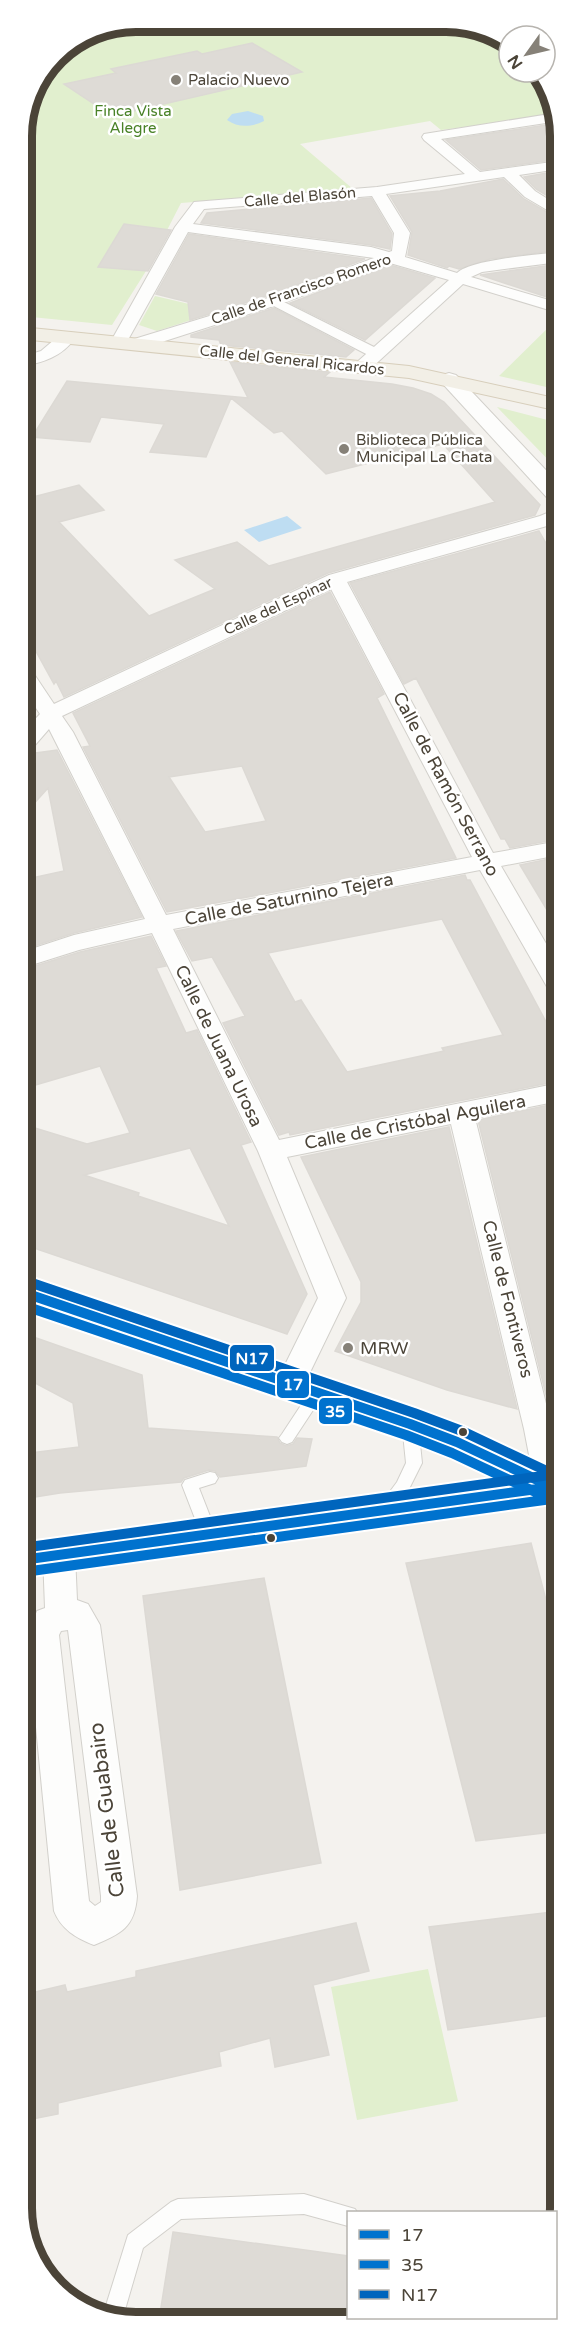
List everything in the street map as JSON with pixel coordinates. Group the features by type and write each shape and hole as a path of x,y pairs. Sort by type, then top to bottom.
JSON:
{"main road":[{"name":"Calle del General Ricardos","path":"32,334 128,344 370,361 550,403"}],"street":[{"path":"477,177 429,137 548,119"},
{"name":"Calle del Blasón","path":"128,344 183,227 199,206 377,191 550,166"},
{"path":"507,172 530,194 550,206"},
{"name":"Calle de Francisco Romero","path":"128,344 274,301 399,254 402,233 377,191"},
{"path":"183,227 371,252 550,305"},
{"path":"274,301 370,361 467,272 480,268 550,258"},
{"path":"32,360 45,357 60,348 67,338"},
{"path":"448,379 550,487"},
{"name":"Calle del Espinar","path":"32,719 38,703 336,579 550,518"},
{"name":"Calle de Ramón Serrano","path":"336,579 486,861 550,970"},
{"name":"Calle de Juana Urosa","path":"38,703 159,924 271,1151 332,1298 303,1390"},
{"name":"Calle de Saturnino Tejera","path":"32,957 74,943 159,924 550,850"},
{"name":"Calle de Cristóbal Aguilera","path":"271,1151 550,1094"},
{"name":"Calle de Fontiveros","path":"460,1113 466,1129 549,1465"},
{"path":"32,1295 303,1390 410,1424 457,1442 549,1483"},
{"path":"32,1558 549,1487"},
{"path":"59,1554 62,1616"},
{"name":"Calle de Guabairo","path":"77,1614 84,1625 119,1896 118,1912 94,1928 72,1911 43,1635 49,1620 62,1616 77,1614"}],"lane":[{"path":"287,1437 303,1390"},
{"path":"383,1511 404,1486 414,1464 410,1424"},
{"path":"208,1534 190,1485 210,1478"},
{"path":"115,2310 135,2242 178,2209 304,2204 347,2216"}],"green space":[{"name":"Finca Vista Alegre","path":"122,32 466,33 497,44 497,84 536,84 539,89 548,116 441,130 430,121 300,144 353,189 181,203 146,271 112,325 32,317 32,128 35,108 42,89 53,72 83,45"},
{"path":"155,296 219,311 157,331 139,325"},
{"path":"550,326 550,388 499,376"},
{"path":"497,407 550,421 550,462"},
{"path":"428,1969 458,2101 357,2120 331,1987"}],"water":[{"path":"248,111 263,116 264,121 245,126 227,120 232,114"},
{"path":"287,516 302,528 259,542 244,530"}],"building":[{"name":"Palacio Nuevo","path":"252,43 302,72 112,116 64,84 116,73 111,69 197,51 202,54"},
{"path":"549,124 550,160 481,170 446,140"},
{"path":"550,173 550,198 536,189 524,177"},
{"path":"503,179 524,199 550,214 550,251 490,259 459,269 449,266 447,268 408,255 412,232 390,196 440,191"},
{"path":"371,198 392,234 390,249 201,223 207,213"},
{"path":"124,224 171,230 148,271 98,267"},
{"path":"189,234 365,259 267,296 190,320 188,302 156,294"},
{"path":"390,265 435,278 365,340 290,303"},
{"path":"550,265 550,292 547,297 480,275"},
{"path":"274,308 354,350 346,357 221,345 219,340 191,337 191,335"},
{"path":"230,362 330,372 324,377 392,384 431,394 444,402 540,505 535,515 328,573 64,697 56,681 54,684 32,644 32,497 79,485 104,510 59,522 149,616 215,589 175,560 237,542 269,566 495,502 443,444 326,474 282,431 274,433 231,398 206,457 150,452 164,424 101,417 90,442 32,437 67,381 248,398"},
{"path":"539,531 550,550 550,841 510,848 505,839 501,839 416,678 404,684 350,583"},
{"path":"330,592 384,694 377,698 456,858 167,912 83,747 90,746 73,713","holes":["242,766 266,821 205,832 169,777"]},
{"path":"57,750 142,917 74,933 32,947 32,878 64,871 48,788 32,806 32,753"},
{"path":"550,859 550,914 520,865"},
{"path":"465,875 467,880 470,880 550,1028 550,1083 290,1135 289,1132 279,1135 223,1023 245,1016 212,957 192,961 176,931","holes":["442,919 503,1035 442,1048 444,1051 347,1072 301,1000 295,1002 268,953"]},
{"path":"151,936 166,966 156,968 186,1033 197,1030 251,1142 241,1145 307,1294 287,1334 32,1247 32,1127 87,1144 130,1133 100,1066 32,1086 32,967 80,952","holes":["190,1148 229,1226 138,1196 139,1193 84,1175"]},
{"path":"550,1105 549,1408 478,1120"},
{"path":"449,1127 517,1409 447,1390 335,1351 361,1302 361,1282 301,1157"},
{"path":"32,1336 142,1375 148,1428 277,1437 280,1443 286,1446 293,1444 297,1438 312,1439 306,1466 220,1477 215,1471 209,1470 184,1478 181,1482 32,1497 32,1453 79,1447 73,1403 32,1381"},
{"path":"531,1543 549,1612 549,1832 476,1841 406,1563"},
{"path":"264,1578 321,1863 180,1890 143,1596"},
{"path":"549,1912 549,2016 448,2030 429,1927"},
{"path":"356,1923 369,1971 313,1985 329,2055 275,2067 270,2038 219,2052 221,2066 58,2103 58,2114 32,2119 32,1993 65,1985 67,1992 136,1977 136,1971"},
{"path":"173,2232 347,2256 347,2312 160,2312"}],"transit line":[{"name":"N17","path":"32,1283 414,1413 462,1431 549,1472"},
{"name":"17","path":"32,1295 410,1424 457,1442 549,1486"},
{"name":"35","path":"32,1308 406,1435 452,1453 549,1497"},
{"name":"N17","path":"32,1547 549,1475"},
{"name":"17","path":"32,1559 549,1487"},
{"name":"35","path":"32,1571 549,1499"}],"place":[{"name":"Palacio Nuevo","path":"176,80"},
{"name":"Biblioteca Pública Municipal La Chata","path":"344,449"},
{"name":"MRW","path":"348,1348"}]}
